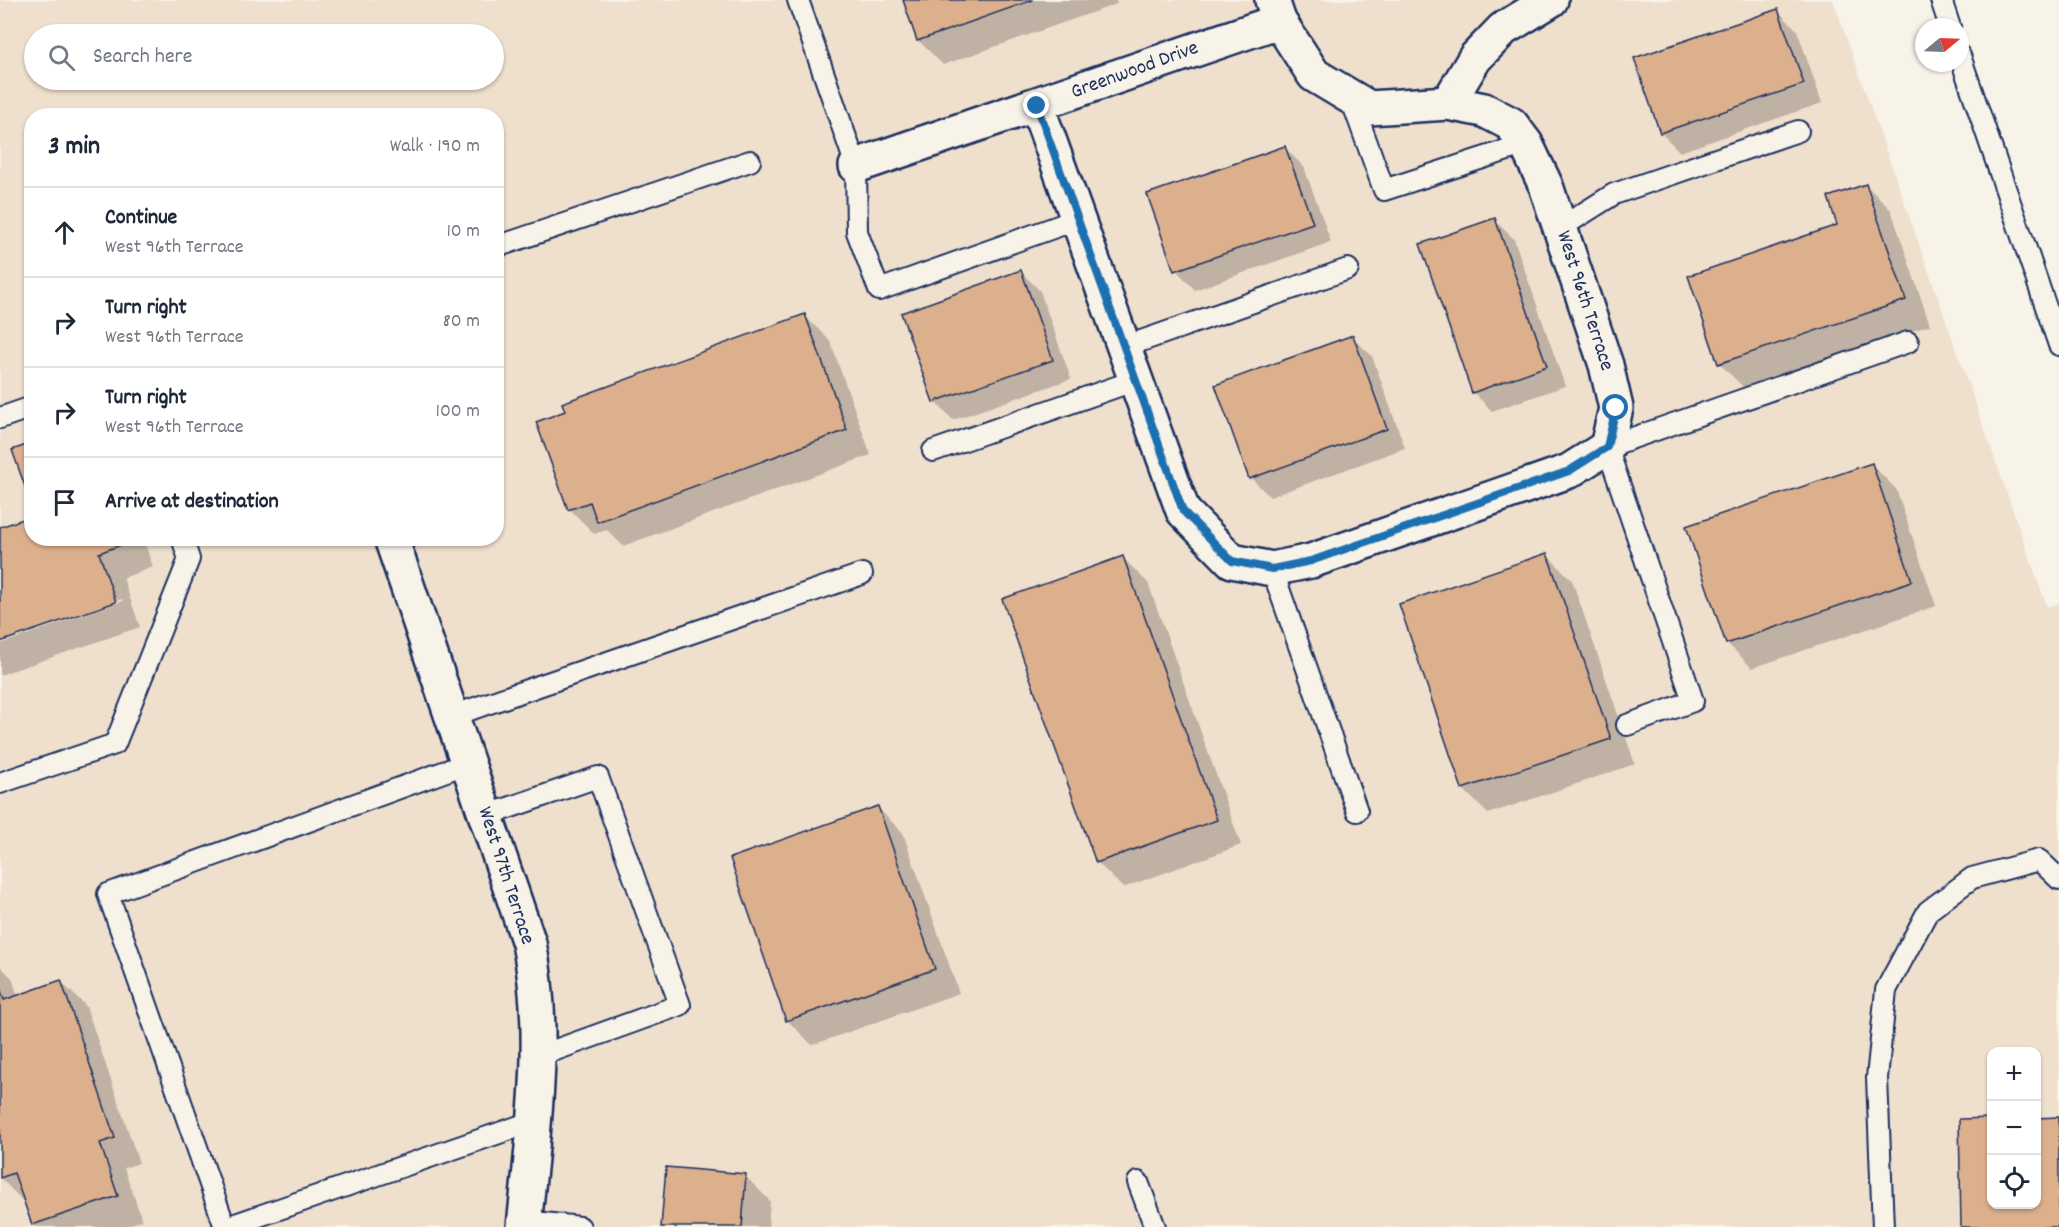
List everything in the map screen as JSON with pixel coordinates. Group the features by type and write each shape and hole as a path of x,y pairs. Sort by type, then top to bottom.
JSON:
{"street":[{"path":"1448,102 1475,58 1503,29 1551,0"},
{"name":"Greenwood Drive","path":"856,166 1037,106 1275,11"},
{"name":"West 96th Terrace","path":"1275,11 1314,75 1369,108 1448,102 1484,110 1511,124 1526,144 1546,186 1606,365 1616,408 1607,447"},
{"path":"1037,106 1183,511 1232,561 1272,569 1311,561 1569,471 1607,447"},
{"name":"West 97th Terrace","path":"394,546 529,943 536,978 538,1056 524,1224"}],"lane":[{"path":"798,0 856,166 857,232 879,290 1078,219"},
{"path":"1941,0 1947,18"},
{"path":"1965,72 2059,345"},
{"path":"1350,96 1383,190 1526,144"},
{"path":"1560,228 1614,194 1798,131"},
{"path":"504,244 750,161"},
{"path":"1124,347 1348,269"},
{"path":"1627,725 1693,701 1607,447 1908,342"},
{"path":"933,451 1136,380"},
{"path":"0,418 24,410"},
{"path":"0,783 115,744 189,560 185,546"},
{"path":"1272,569 1357,811"},
{"path":"452,716 862,574"},
{"path":"468,763 108,894 226,1227 534,1121"},
{"path":"485,816 598,777 680,1005 538,1056"},
{"path":"1883,1227 1877,1078 1886,990 1928,911 1972,878 2039,860 2059,879"},
{"path":"1138,1182 1155,1227"},
{"path":"524,1224 580,1227"}],"shaded area":[{"path":"0,0 1833,0 2047,607 2059,603 2059,1227 0,1227"}],"building":[{"path":"903,0 1033,0 917,41"},
{"path":"1778,9 1804,84 1660,133 1634,58"},
{"path":"1285,146 1313,223 1174,271 1147,194"},
{"path":"1866,184 1906,300 1718,364 1688,276 1837,225 1828,197"},
{"path":"1495,218 1547,366 1472,393 1420,244"},
{"path":"1021,270 1053,360 933,402 901,313"},
{"path":"805,314 847,430 597,522 590,502 568,510 536,422 565,411 562,403"},
{"path":"1353,335 1387,429 1249,479 1215,385"},
{"path":"24,446 24,484 12,450"},
{"path":"1872,463 1912,581 1726,644 1686,526"},
{"path":"24,519 24,546 118,546 99,553 116,602 0,642 0,527"},
{"path":"1547,553 1611,739 1462,789 1399,604"},
{"path":"1123,556 1217,820 1096,863 1002,599"},
{"path":"878,806 935,969 786,1021 730,858"},
{"path":"61,980 115,1138 100,1143 118,1196 32,1225 14,1173 0,1178 0,988 4,1000"},
{"path":"2059,1117 2059,1227 1961,1227 1959,1119 1987,1118 1987,1209 2041,1209 2041,1118"},
{"path":"666,1167 746,1174 742,1227 661,1227"}],"route":[{"path":"1037,106 1183,511 1232,561 1272,569 1311,561 1569,471 1607,447 1616,408"}]}
